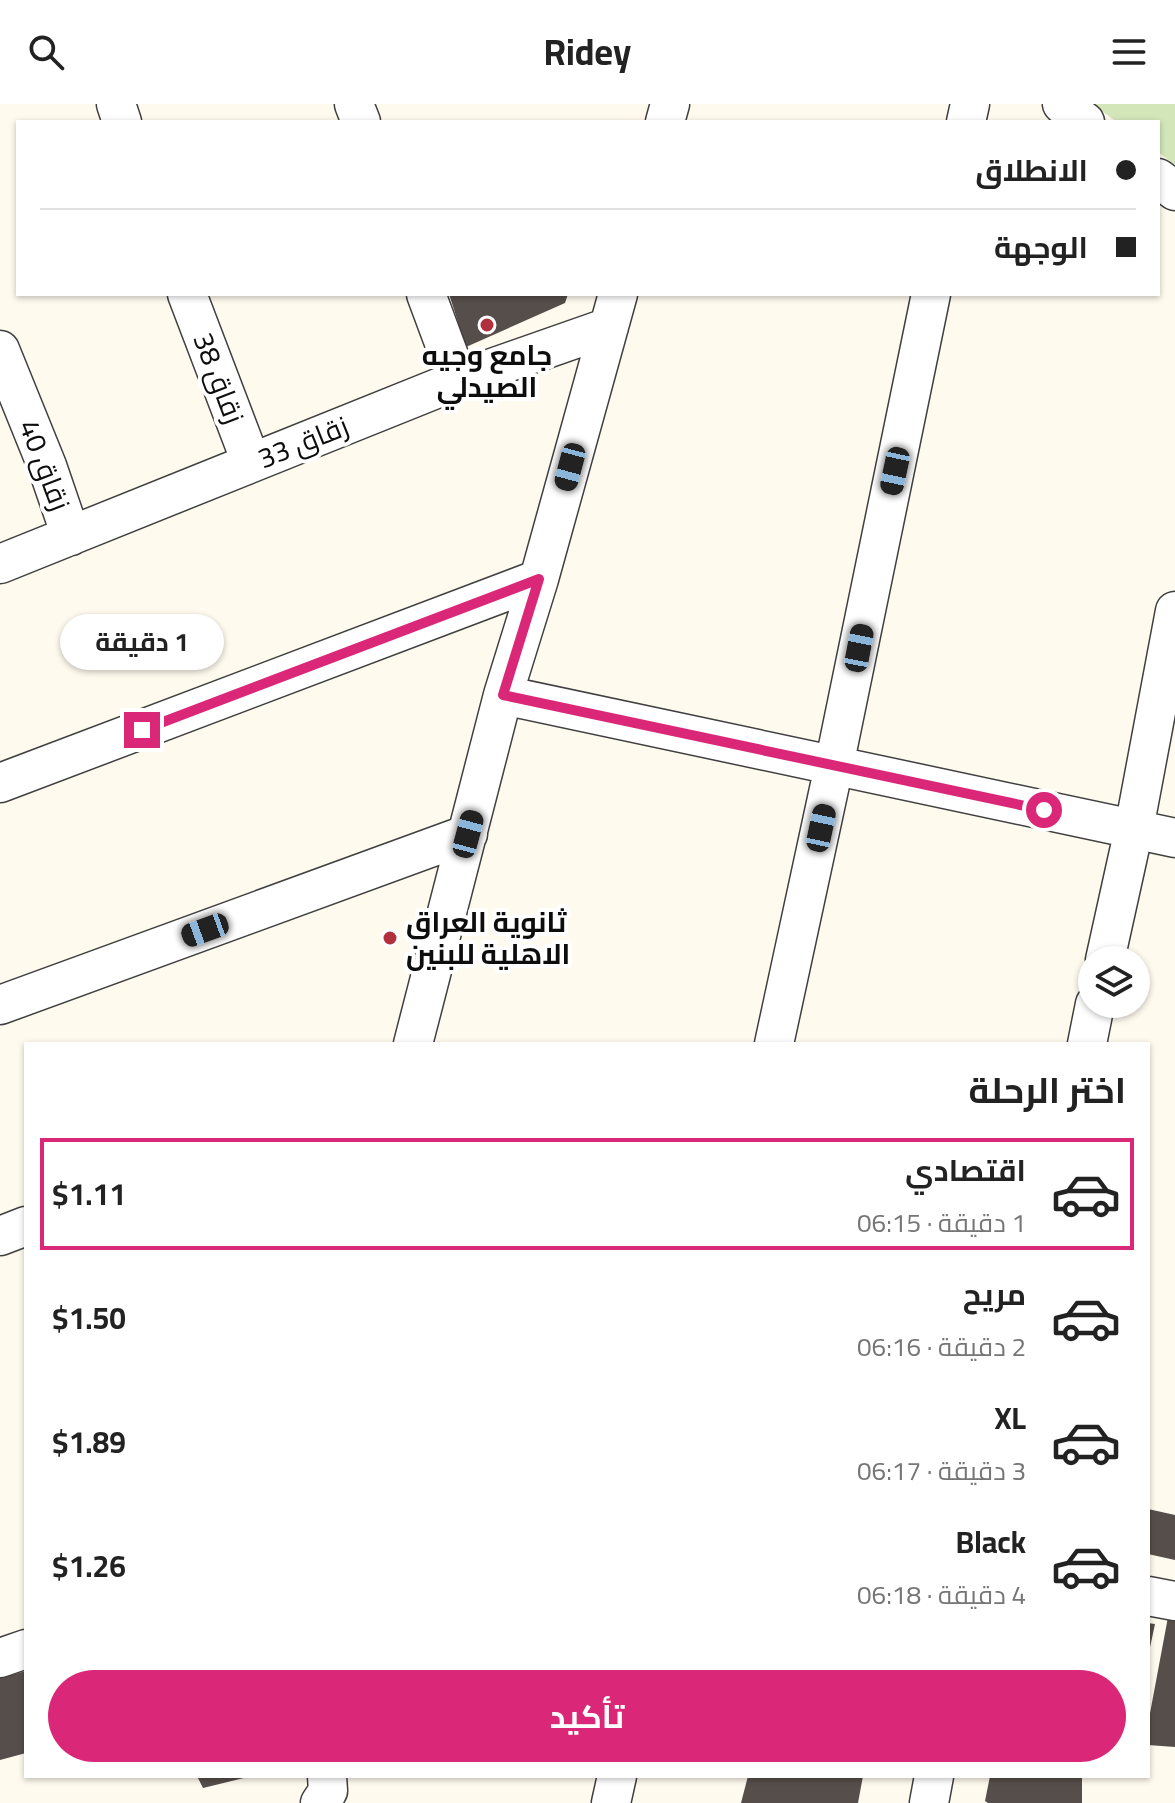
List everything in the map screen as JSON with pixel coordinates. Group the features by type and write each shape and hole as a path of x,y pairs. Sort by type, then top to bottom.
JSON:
{"street":[{"path":"1062,104 1082,120"},
{"name":"زقاق 38","path":"188,296 251,462"},
{"path":"427,296 458,380"},
{"path":"774,1042 931,296"},
{"path":"414,1042 503,695 539,579 613,310"},
{"name":"زقاق 33","path":"0,564 458,380 613,310"},
{"name":"زقاق 40","path":"0,350 47,466 71,536"},
{"path":"0,783 539,579"},
{"path":"1108,946 1134,829 1175,611"},
{"path":"503,695 1175,838"},
{"path":"0,1005 468,834"},
{"path":"1087,1042 1092,1018"},
{"path":"0,1236 24,1227"},
{"path":"1150,1596 1175,1601"},
{"path":"0,1658 24,1650"},
{"path":"320,1803 328,1791 327,1778"},
{"path":"611,1803 617,1778"},
{"path":"929,1803 934,1778"}],"green space":[{"path":"1092,104 1175,104 1175,165 1160,154 1160,120 1114,120"}],"building":[{"name":"جامع وجيه الصيدلي","path":"450,296 567,296 565,303 466,347"},
{"path":"1150,1509 1175,1515 1175,1560 1150,1554"},
{"path":"1168,1617 1175,1619 1175,1747 1150,1745 1150,1713"},
{"path":"1150,1623 1155,1624 1150,1647"},
{"path":"24,1672 24,1754 0,1760 0,1678"},
{"path":"198,1778 244,1778 203,1788"},
{"path":"747,1778 863,1778 858,1803 741,1803"},
{"path":"990,1778 1082,1778 1082,1803 985,1801"}],"place":[{"name":"جامع وجيه الصيدلي","path":"487,325"},
{"name":"ثانوية العراق الاهلية للبنين","path":"390,938"}],"route":[{"path":"142,730 539,579 503,695 1044,810"}]}
